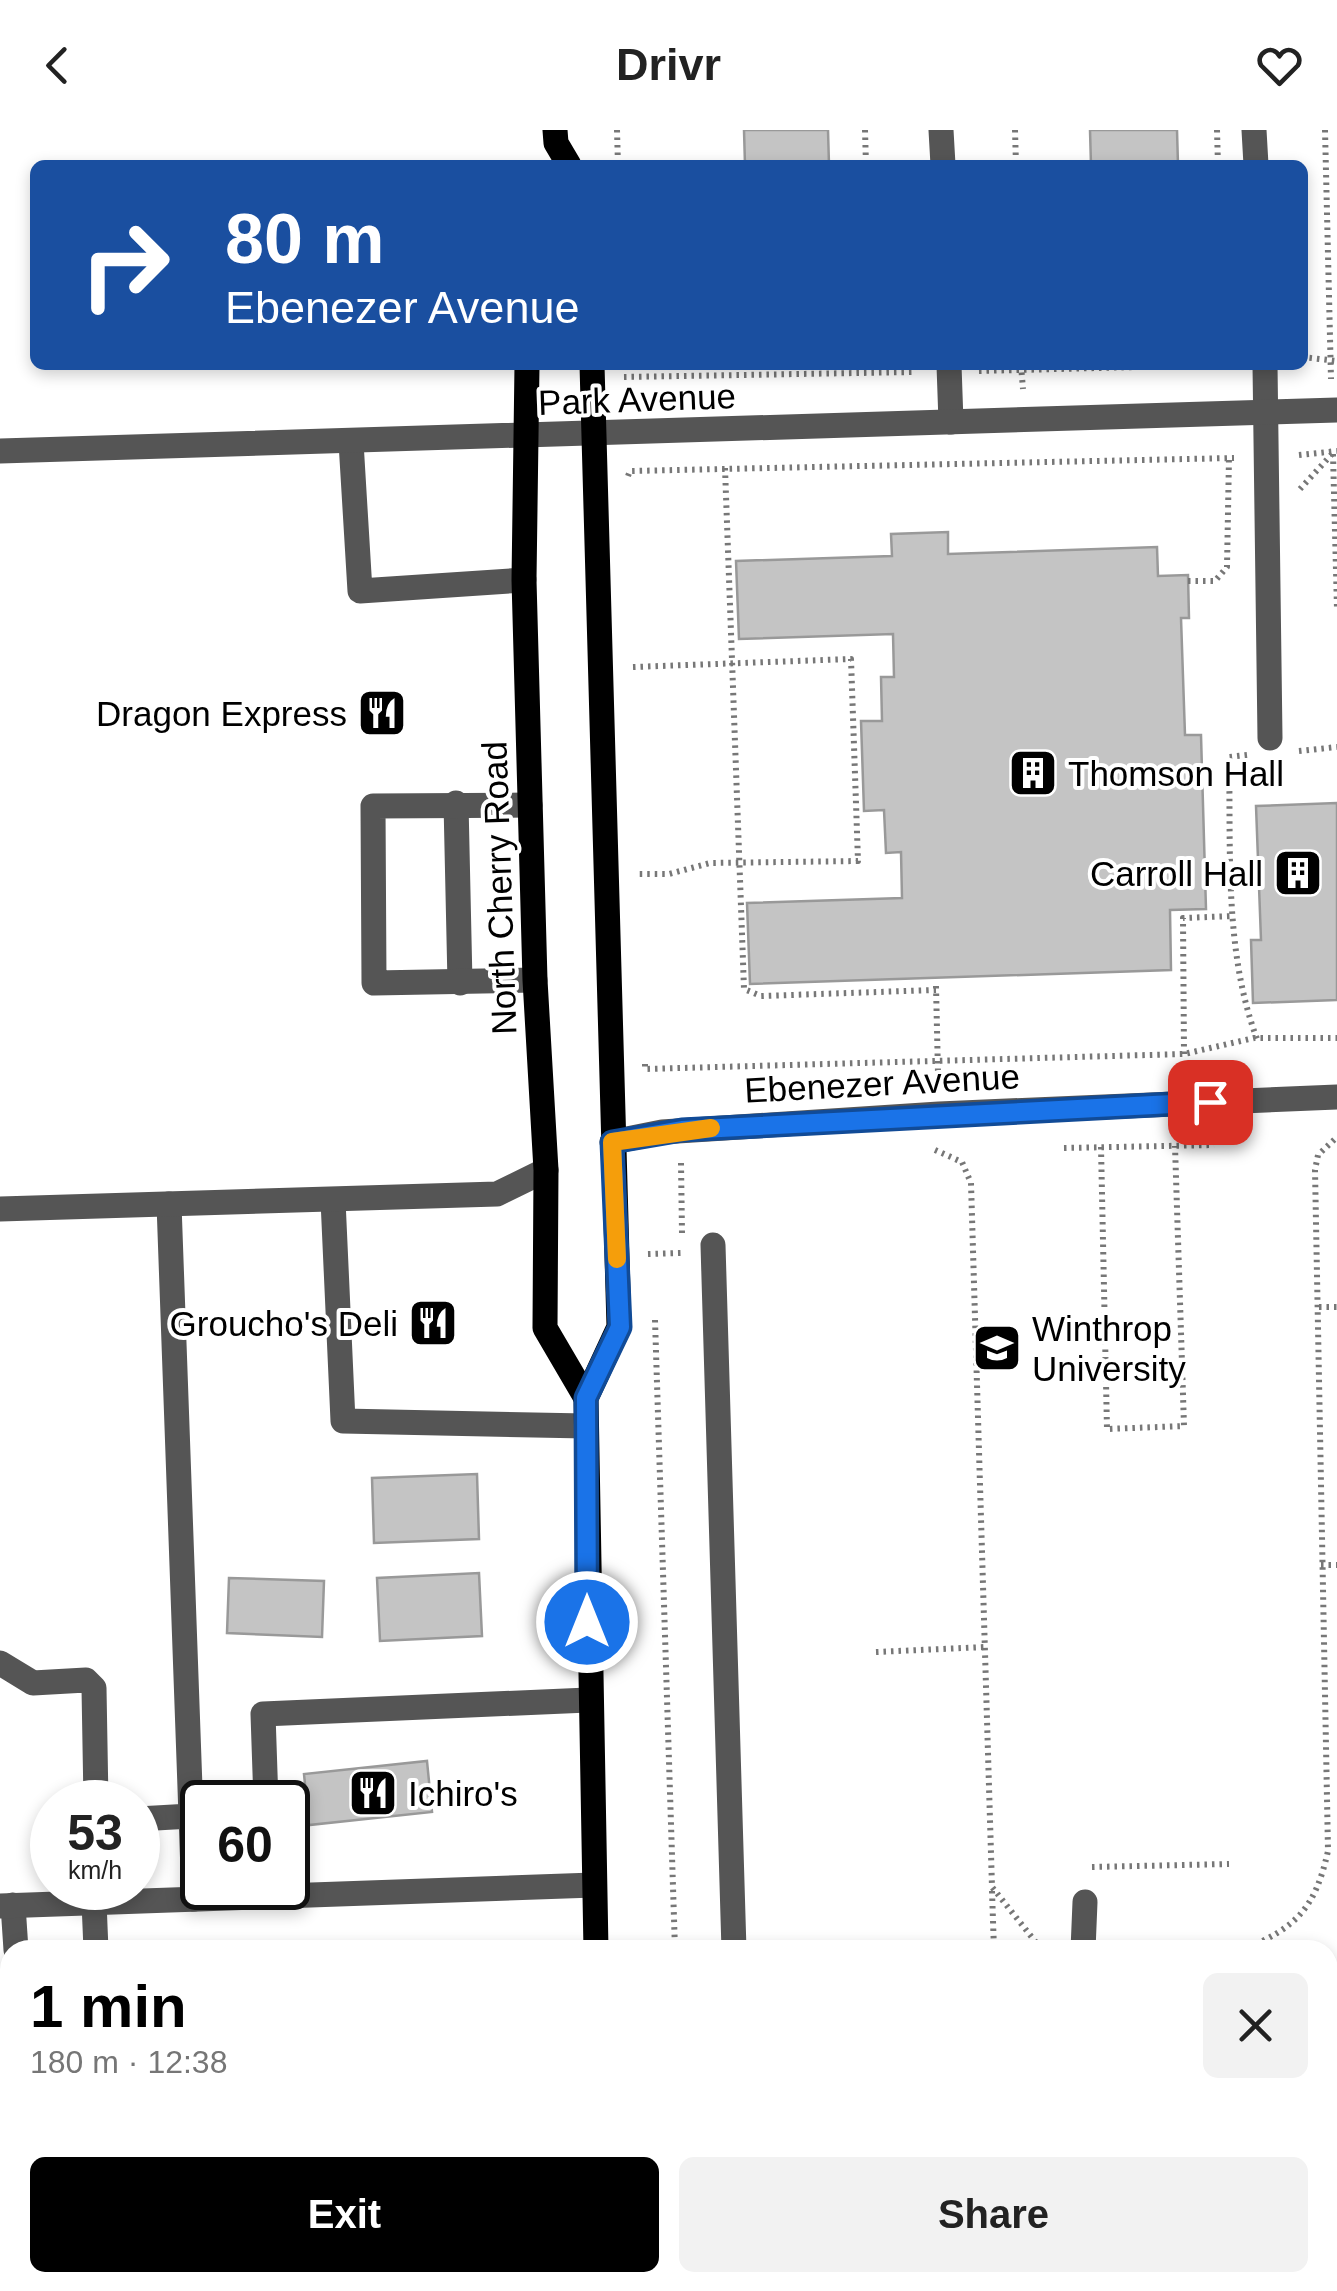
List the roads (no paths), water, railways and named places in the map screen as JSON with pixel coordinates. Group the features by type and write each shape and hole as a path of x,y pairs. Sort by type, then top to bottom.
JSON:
{"main road":[{"name":"North Cherry Road","path":"527,370 524,580 534,980 546,1170 545,1328 586,1398"},
{"path":"592,370 620,1327 586,1398 588,1700 596,1940"}],"street":[{"path":"941,130 942,160"},
{"path":"1254,130 1256,160"},
{"path":"950,370 951,422"},
{"path":"1265,370 1273,748"},
{"name":"Park Avenue","path":"0,451 526,438 1334,410"},
{"path":"351,442 360,591 524,580"},
{"path":"456,803 460,983"},
{"path":"530,804 373,806 374,983 534,980"},
{"name":"Ebenezer Avenue","path":"612,1142 662,1132 938,1114 1337,1097"},
{"path":"0,1209 497,1194 546,1170"},
{"path":"333,1200 344,1421 586,1426"},
{"path":"169,1204 190,1780"},
{"path":"713,1245 734,1940"},
{"path":"0,1663 33,1683 86,1680 94,1688 96,1780"},
{"path":"266,1780 264,1714 588,1700"},
{"path":"310,1891 594,1885"},
{"path":"1083,1940 1085,1902"},
{"path":"7,1906 14,1940"},
{"path":"94,1910 96,1940"}],"place":[{"name":"Dragon Express","path":"382,713"},
{"name":"Thomson Hall","path":"1033,773"},
{"name":"Carroll Hall","path":"1298,873"},
{"name":"Groucho's Deli","path":"433,1323"},
{"name":"Winthrop University","path":"997,1348"},
{"name":"Ichiro's","path":"373,1793"}]}
